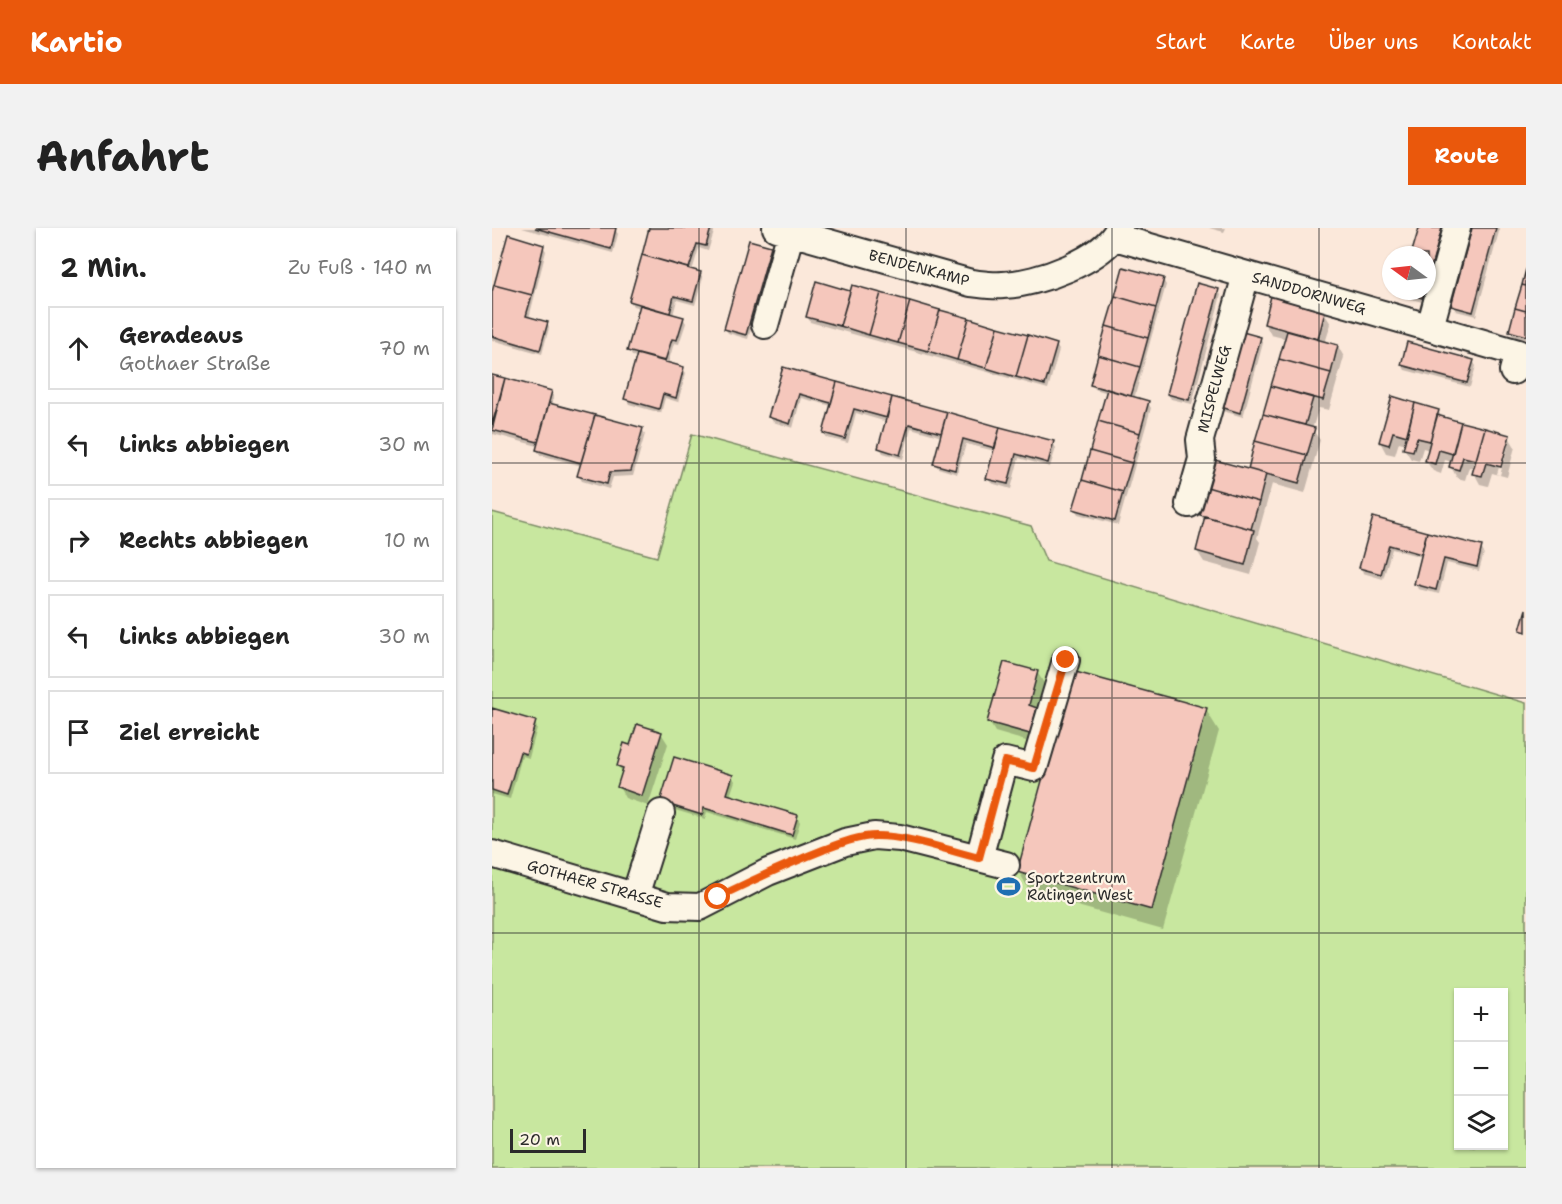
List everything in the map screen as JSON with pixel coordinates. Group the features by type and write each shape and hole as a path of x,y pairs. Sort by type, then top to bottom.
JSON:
{"street":[{"path":"1430,327 1456,228"},
{"path":"765,325 786,229"},
{"name":"BENDENKAMP","path":"786,229 971,283 1003,285 1031,281 1064,271 1104,247 1117,233"},
{"name":"SANDDORNWEG","path":"1117,233 1246,275 1518,353 1513,371"},
{"name":"MISPELWEG","path":"1189,504 1202,459 1200,440 1246,275"},
{"path":"979,858 1005,761 1034,768 1066,660"},
{"path":"635,896 661,813"},
{"name":"GOTHAER STRASSE","path":"492,854 667,906 700,907 768,872 845,842 874,836 900,838 1006,865"}],"green space":[{"name":"Sportzentrum Ratingen West","path":"692,434 1031,526 1046,561 1526,703 1526,1168 492,1168 492,512 657,557"}],"building":[{"path":"535,228 616,228 611,249"},
{"path":"649,228 711,228 706,246 697,244 689,268 642,255"},
{"path":"1419,228 1442,228 1436,250 1436,246 1414,246"},
{"path":"1472,228 1496,228 1473,312 1451,306"},
{"path":"508,234 544,245 532,295 494,285"},
{"path":"749,240 771,246 746,335 724,329"},
{"path":"642,255 701,272 693,301 674,296 670,313 629,301"},
{"path":"1123,267 1164,278 1156,308 1115,296"},
{"path":"1526,269 1526,286 1522,285"},
{"path":"816,281 850,291 840,326 806,317"},
{"path":"1197,283 1219,289 1189,400 1167,394"},
{"path":"494,285 532,295 526,316 548,322 540,350 492,336"},
{"path":"852,285 881,293 869,335 840,326"},
{"path":"1522,285 1526,286 1526,311 1515,308"},
{"path":"881,293 910,301 898,343 869,335"},
{"path":"1115,296 1156,308 1148,338 1106,326"},
{"path":"1271,296 1325,312 1318,339 1264,324"},
{"path":"910,301 940,310 928,351 898,343"},
{"path":"640,305 684,317 677,340 672,339 665,361 627,351"},
{"path":"1515,308 1526,311 1526,336 1509,331"},
{"path":"940,310 969,318 957,360 928,351"},
{"path":"969,318 998,327 986,368 957,360"},
{"path":"1106,326 1148,338 1140,367 1098,355"},
{"path":"998,327 1028,335 1016,377 986,368"},
{"path":"1239,331 1261,337 1240,413 1218,406"},
{"path":"1287,331 1338,345 1331,373 1279,359"},
{"path":"1028,335 1057,344 1045,385 1016,377"},
{"path":"1407,342 1474,360 1467,383 1401,365"},
{"path":"637,354 684,367 676,398 663,394 659,409 624,399"},
{"path":"1098,355 1140,367 1131,396 1090,385"},
{"path":"1279,359 1331,373 1323,400 1271,386"},
{"path":"783,367 837,382 831,403 799,394 790,424 768,417"},
{"path":"492,375 505,378 492,425"},
{"path":"505,378 552,391 538,442 492,430"},
{"path":"837,382 892,397 887,418 854,409 845,439 823,433"},
{"path":"1271,386 1313,398 1305,425 1263,414"},
{"path":"1107,389 1149,401 1140,433 1098,421"},
{"path":"1392,396 1415,403 1407,436 1393,432 1389,445 1379,442"},
{"path":"892,397 947,412 941,433 909,424 900,455 878,448"},
{"path":"549,403 595,415 581,463 536,450"},
{"path":"1415,403 1439,410 1430,441 1417,438 1413,451 1403,449"},
{"path":"947,412 1000,427 995,448 963,439 955,470 933,464"},
{"path":"1263,414 1315,428 1307,455 1255,441"},
{"path":"595,415 643,428 631,471 610,472 607,484 577,476"},
{"path":"1437,415 1461,422 1453,454 1439,450 1435,464 1425,461"},
{"path":"1098,421 1140,433 1132,463 1090,451"},
{"path":"1461,422 1485,428 1476,460 1463,457 1459,470 1449,467"},
{"path":"1000,427 1054,441 1048,463 1016,454 1008,484 986,479"},
{"path":"1485,428 1510,435 1501,467 1486,463 1482,476 1472,474"},
{"path":"1255,441 1307,455 1299,483 1248,469"},
{"path":"1090,451 1132,463 1123,492 1082,480"},
{"path":"1215,460 1266,474 1259,502 1207,487"},
{"path":"1082,480 1123,492 1115,521 1073,509"},
{"path":"1207,487 1259,502 1251,529 1200,515"},
{"path":"1205,516 1254,530 1245,565 1196,551"},
{"path":"1373,517 1427,532 1421,554 1389,545 1381,574 1359,568"},
{"path":"1427,532 1482,546 1477,567 1444,559 1436,590 1414,584"},
{"path":"1526,609 1526,632 1520,630"},
{"path":"1004,662 1038,671 1029,705 1037,708 1030,734 987,722"},
{"path":"1072,671 1207,708 1152,910 1017,872"},
{"path":"492,708 536,721 526,754 520,752 507,795 492,790"},
{"path":"637,724 662,732 642,796 617,787 623,768 617,766 624,743 630,745"},
{"path":"674,757 733,775 727,794 798,815 792,835 704,808 702,815 660,802"}],"place":[{"name":"Sportzentrum Ratingen West","path":"1009,887"}],"route":[{"path":"718,897 768,872 818,852 845,842 874,836 900,838 979,858 1005,761 1034,768 1066,660"}]}
